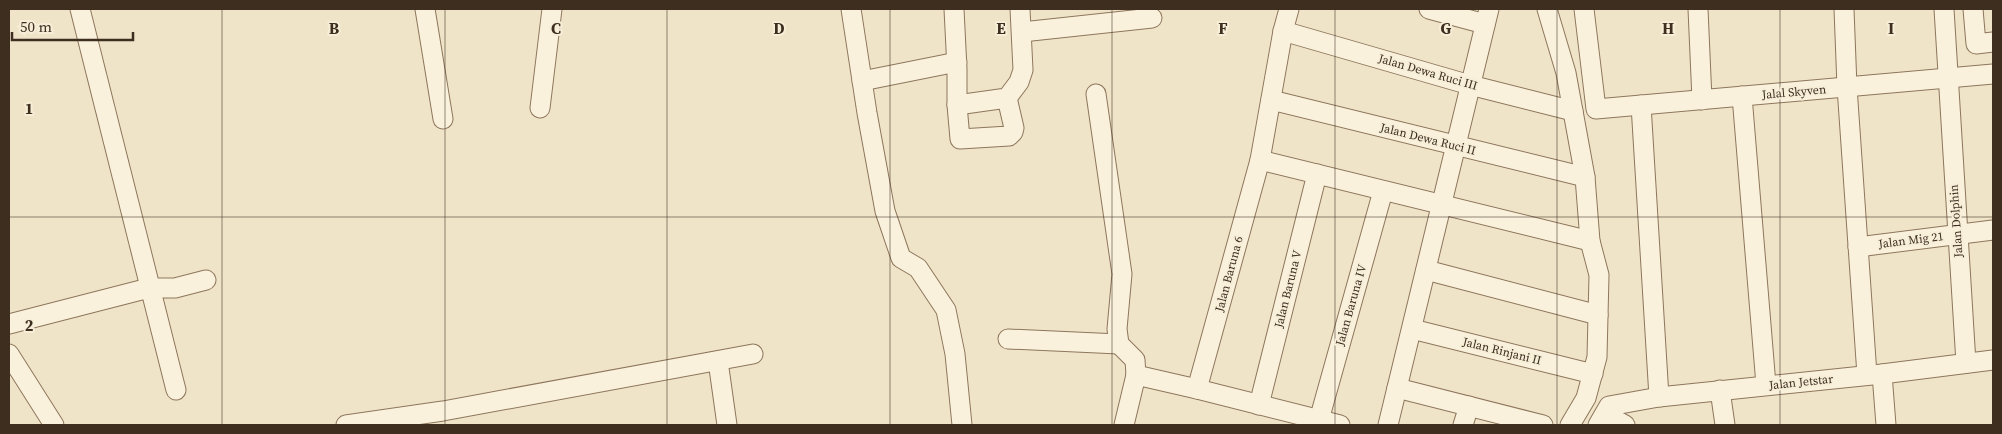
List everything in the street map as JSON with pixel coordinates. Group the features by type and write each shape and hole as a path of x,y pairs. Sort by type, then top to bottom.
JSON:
{"street":[{"path":"80,9 176,390"},
{"path":"425,9 443,119"},
{"path":"540,108 552,9"},
{"path":"852,9 862,81 885,211 901,258 918,268 946,310 955,354 962,425"},
{"path":"954,9 957,62 956,106 960,140 1009,136 1014,128 1007,98"},
{"path":"956,106 1007,98 1019,82 1023,70 1020,9"},
{"name":"Jalan Baruna 6","path":"1198,388 1260,160 1283,31 1289,9"},
{"path":"1388,425 1487,17 1430,9"},
{"path":"1548,9 1566,73 1585,177 1590,241 1599,275 1597,357 1586,398 1570,425"},
{"name":"Jalal Skyven","path":"1584,9 1596,109 1993,74"},
{"path":"1698,9 1702,100"},
{"path":"1844,9 1847,87 1858,246 1874,374 1886,425"},
{"name":"Jalan Dolphin","path":"1944,9 1966,363"},
{"path":"1973,9 1976,44 1993,42"},
{"path":"1022,32 1152,18"},
{"name":"Jalan Dewa Ruci III","path":"1283,31 1470,85 1573,110"},
{"path":"862,81 957,62"},
{"path":"1096,94 1122,274 1117,329 1119,344 1134,358 1136,375 1124,425"},
{"path":"1742,96 1766,385"},
{"name":"Jalan Dewa Ruci II","path":"1271,100 1585,177"},
{"path":"1640,105 1659,396"},
{"path":"1260,160 1441,206 1590,241"},
{"name":"Jalan Baruna V","path":"1259,404 1317,174"},
{"name":"Jalan Baruna IV","path":"1319,420 1383,191"},
{"name":"Jalan Mig 21","path":"1858,246 1993,230"},
{"path":"1426,270 1598,315"},
{"path":"9,324 150,288 175,288 206,280"},
{"name":"Jalan Rinjani II","path":"1412,329 1592,374"},
{"path":"1008,339 1119,344"},
{"path":"9,354 54,425"},
{"path":"346,425 444,418 753,354"},
{"name":"Jalan Jetstar","path":"1604,415 1659,396 1993,360"},
{"path":"718,361 727,425"},
{"path":"1136,375 1198,388 1340,425"},
{"path":"1397,388 1543,425"},
{"path":"1720,390 1724,425"},
{"path":"1463,425 1468,406"},
{"path":"1604,415 1625,425"}]}
